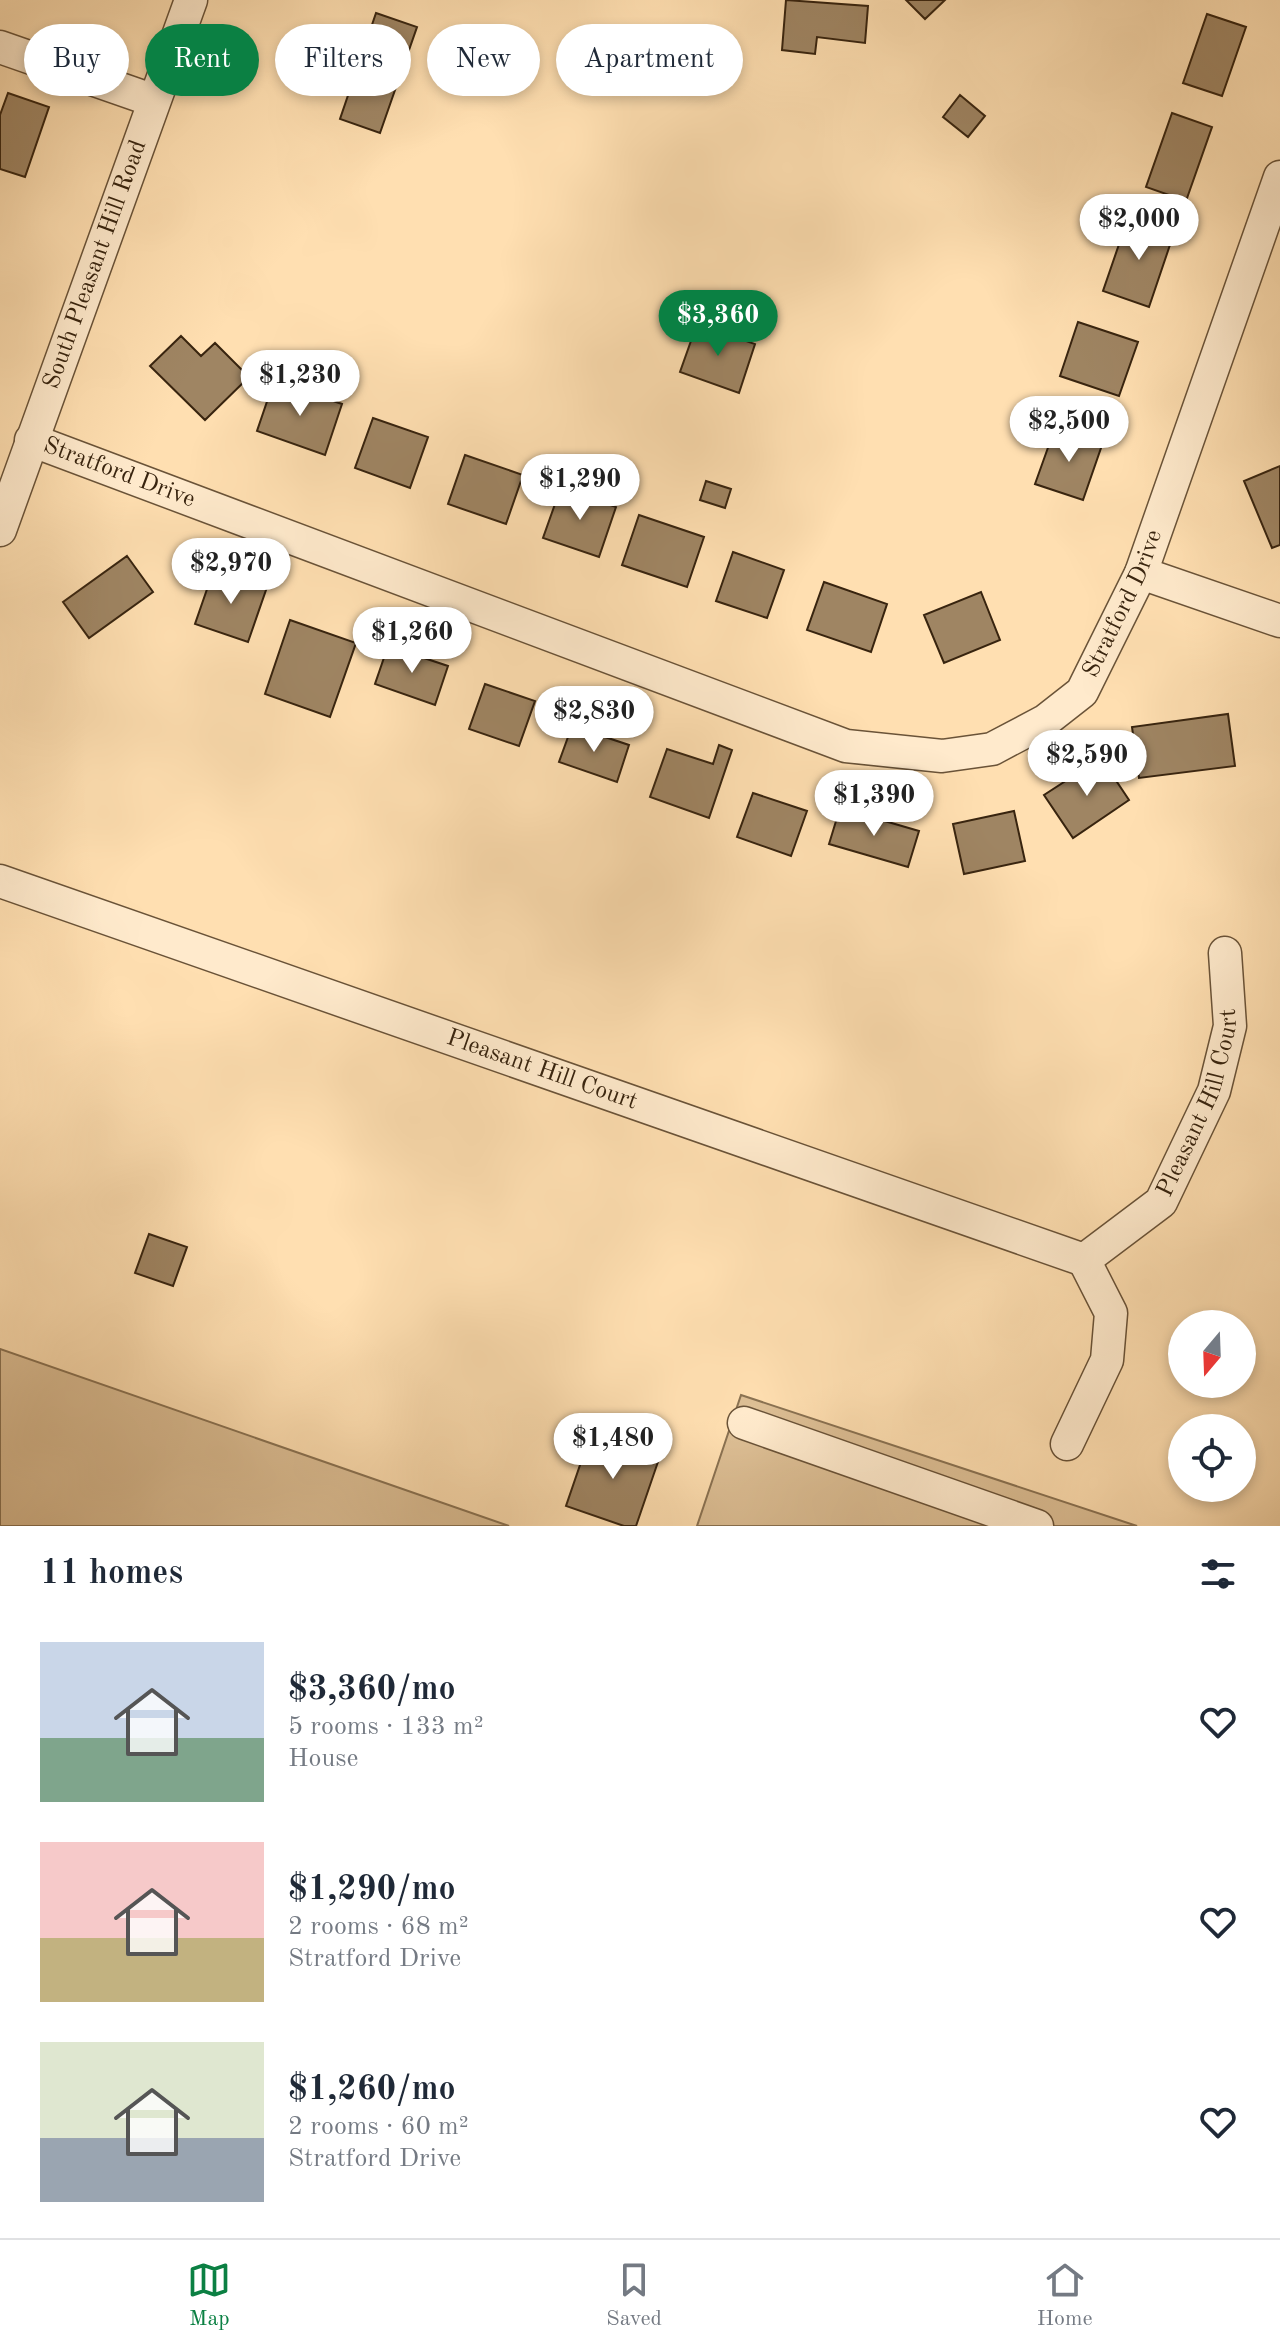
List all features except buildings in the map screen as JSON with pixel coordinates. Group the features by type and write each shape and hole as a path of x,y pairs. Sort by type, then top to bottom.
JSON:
{"street":[{"name":"South Pleasant Hill Road","path":"0,530 152,100 191,0"},
{"path":"0,47 152,100"},
{"name":"Stratford Drive","path":"31,440 846,746 942,756 992,749 1045,721 1082,692 1141,573 1280,177"},
{"path":"1141,573 1280,621"},
{"name":"Pleasant Hill Court","path":"0,881 1084,1260 1161,1202 1214,1091 1230,1026 1225,953"},
{"path":"1067,1444 1107,1360 1111,1313 1084,1260"},
{"path":"744,1423 994,1519 1037,1526"}],"shaded area":[{"path":"0,1349 509,1526 0,1526"},
{"path":"741,1395 1137,1526 697,1526"}]}
